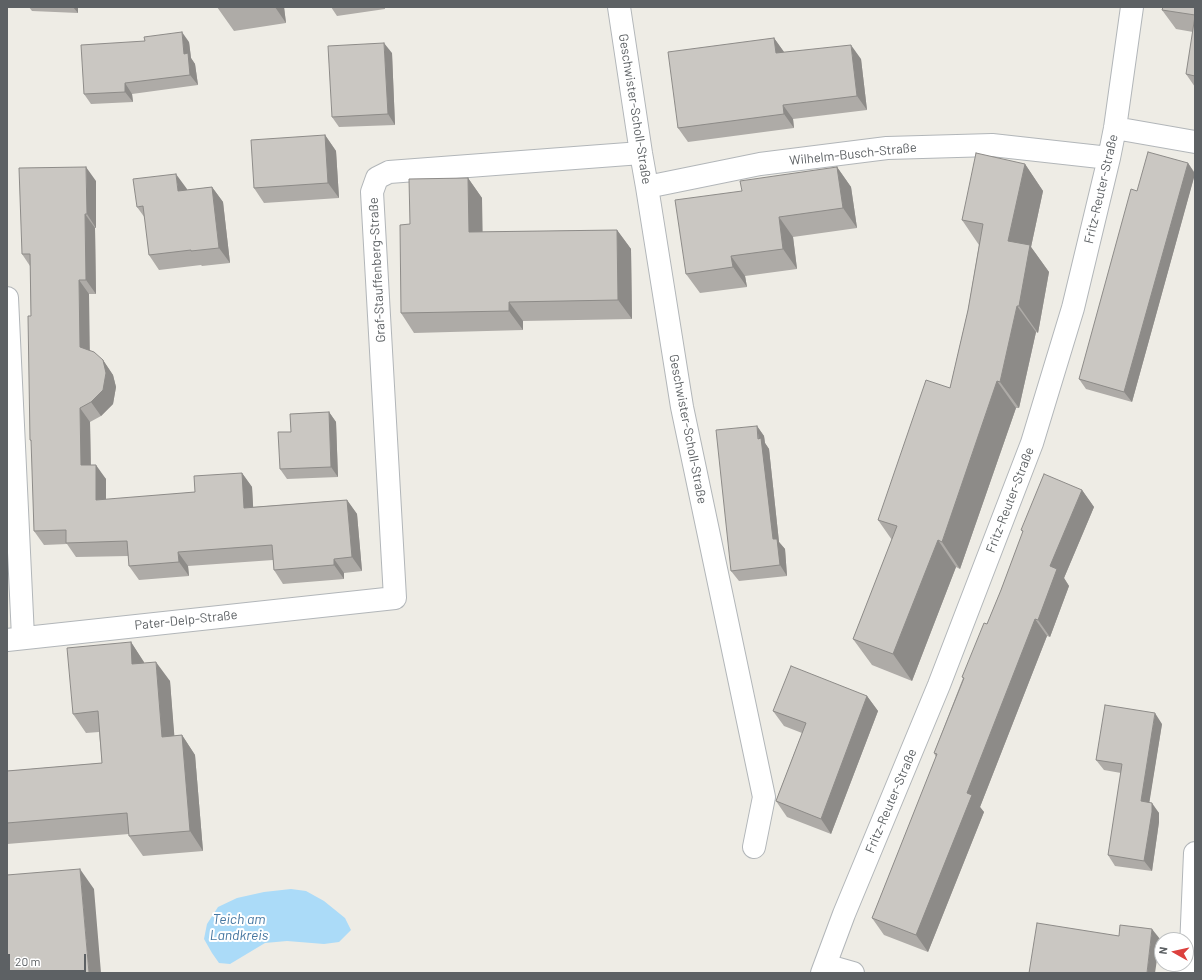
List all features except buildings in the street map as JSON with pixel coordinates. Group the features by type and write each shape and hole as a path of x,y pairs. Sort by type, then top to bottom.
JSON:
{"street":[{"name":"Geschwister-Scholl-Straße","path":"619,7 682,407 764,797 754,847"},
{"name":"Fritz-Reuter-Straße","path":"824,969 844,914 940,685 1032,443 1073,308 1109,158 1115,128 1132,7"},
{"path":"1115,128 1195,142"},
{"name":"Wilhelm-Busch-Straße","path":"647,187 760,164 887,148 992,145 1109,158"},
{"name":"Graf-Stauffenberg-Straße","path":"365,601 395,598 372,192 377,178 389,172 641,153"},
{"path":"7,298 15,639"},
{"name":"Pater-Delp-Straße","path":"15,639 365,601"},
{"path":"1187,973 1191,948 1195,853"},
{"path":"824,969 853,973"}],"water":[{"name":"Teich am Landkreis","path":"291,889 306,891 324,901 345,918 351,930 339,942 324,944 287,941 265,943 230,964 219,963 204,939 207,924 218,907 237,898 264,892"}]}
